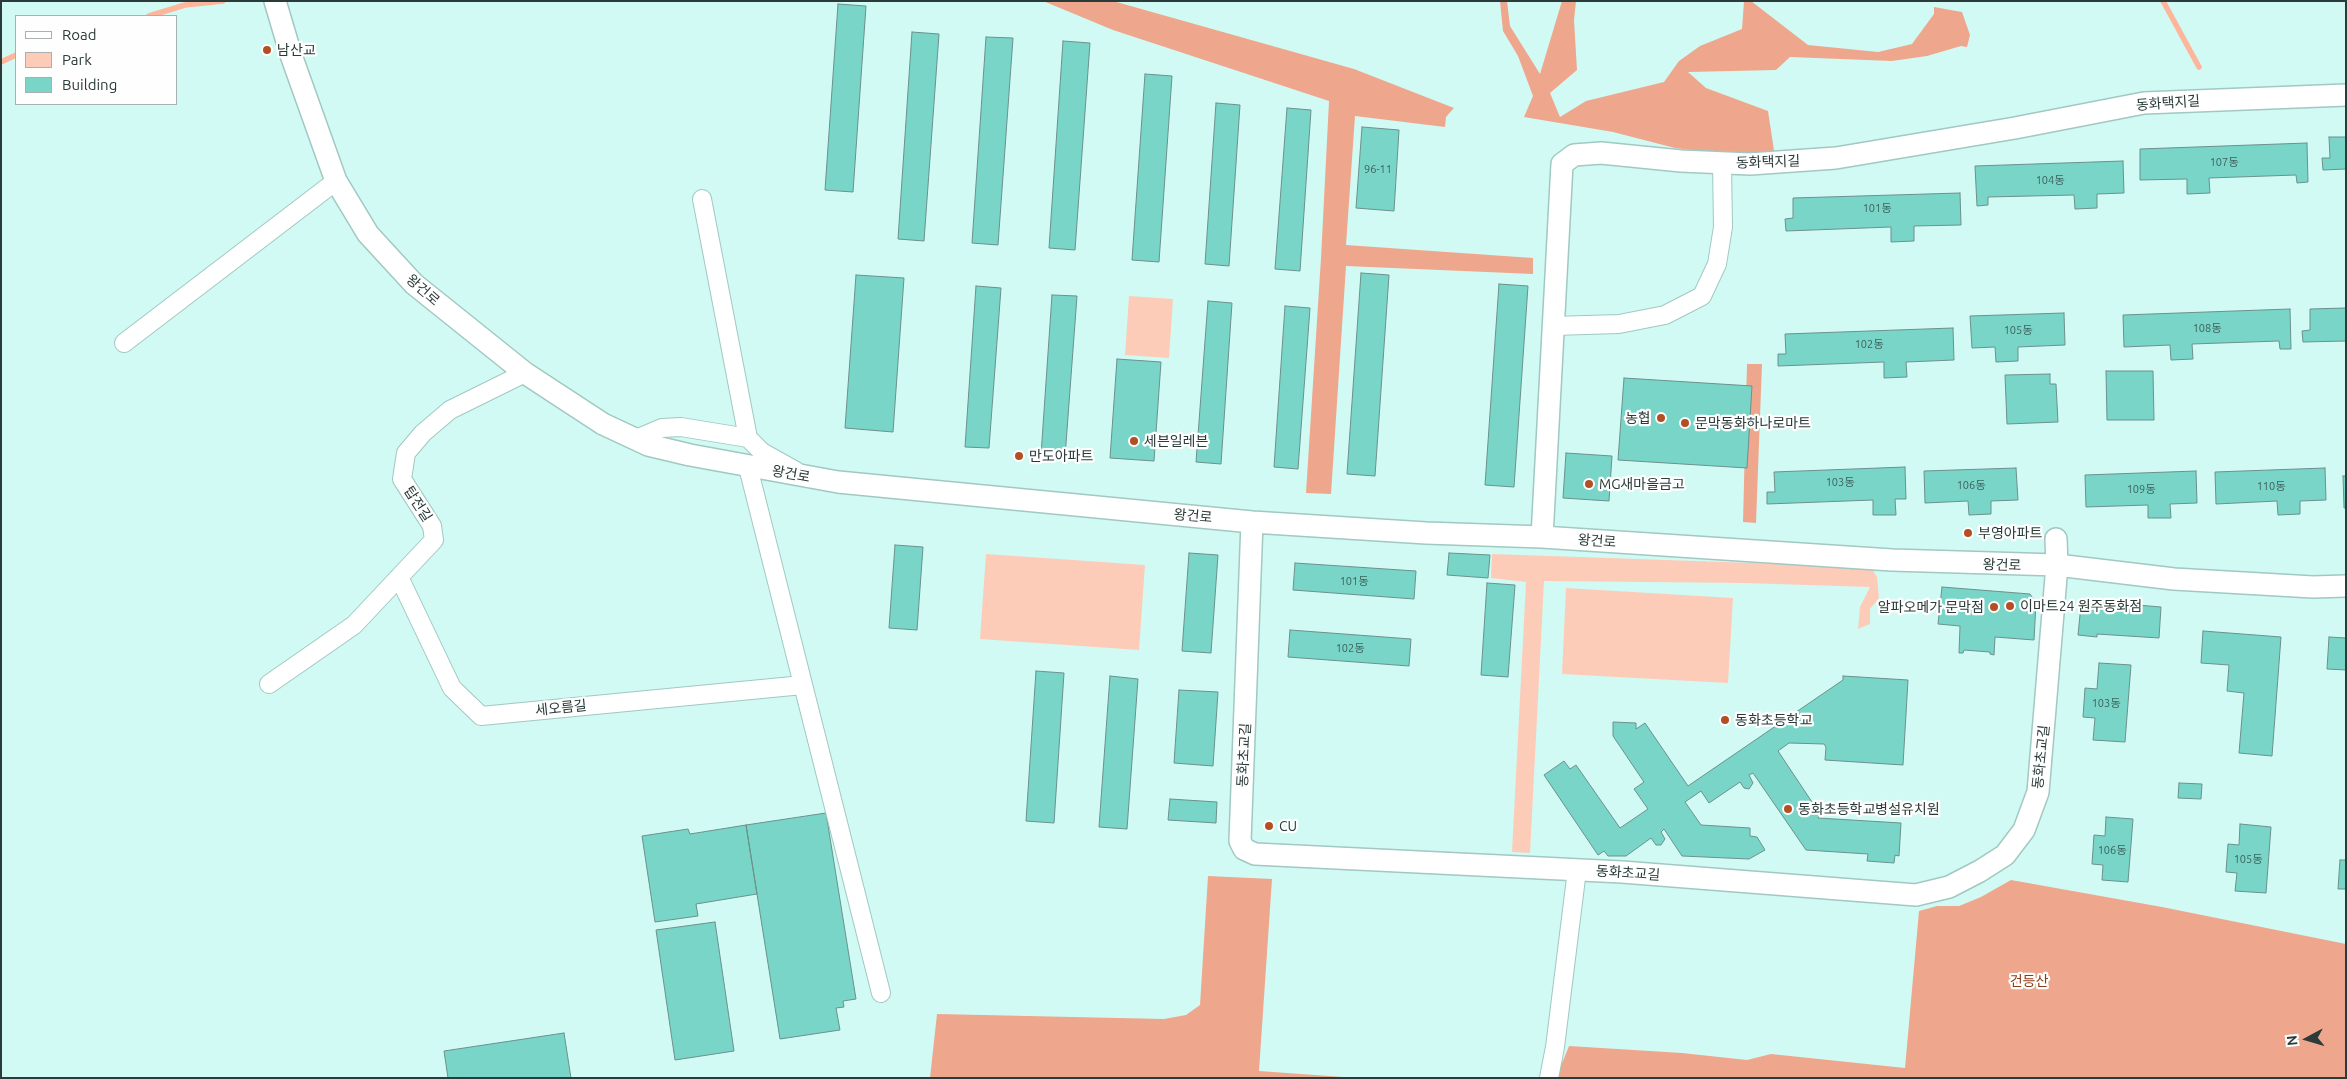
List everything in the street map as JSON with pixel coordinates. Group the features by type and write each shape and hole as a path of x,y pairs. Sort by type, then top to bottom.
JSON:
{"street":[{"name":"왕건로","path":"275,1 291,55 336,181 368,234 414,284 525,373 603,424 648,445 748,467 838,482 1252,522 1426,533 1542,537 1892,560 2057,565 2174,579 2313,587 2346,586"},
{"name":"동화택지길","path":"1542,537 1562,164 1574,156 1601,153 1681,161 1750,164 1836,158 2014,128 2144,103 2346,96"},
{"path":"1553,326 1619,324 1665,315 1702,296 1717,264 1723,226 1722,163"},
{"path":"124,342 336,181"},
{"path":"702,199 748,438 762,452 805,476"},
{"name":"탑전길","path":"269,684 354,625 434,540 432,526 402,479 406,453 423,433 450,410 525,373"},
{"path":"636,439 662,428 681,427 748,438"},
{"path":"748,467 881,993"},
{"name":"동화초교길","path":"1252,522 1240,841 1244,849 1254,854 1577,870 1916,895 1949,888 1980,871 2005,855 2024,830 2038,792 2057,565 2056,539"},
{"name":"세오름길","path":"399,577 452,688 481,716 803,685"},
{"path":"1549,1078 1556,1047 1577,870"}],"green space":[{"path":"1043,1 1113,1 1354,69 1454,108 1446,117 1445,127 1355,116 1346,245 1533,258 1533,274 1346,266 1331,494 1306,493 1329,101 1113,30"},
{"path":"1500,1 1507,1 1510,26 1540,74 1562,1 1576,1 1574,20 1577,70 1550,93 1560,117 1586,101 1664,82 1679,61 1700,46 1742,29 1744,1 1751,1 1808,45 1878,52 1912,44 1934,14 1934,7 1962,12 1970,35 1967,47 1961,46 1927,56 1892,61 1790,57 1776,70 1688,72 1706,88 1768,111 1775,157 1728,155 1675,148 1613,132 1524,117 1533,96 1518,56 1503,31"},
{"path":"1129,296 1173,299 1169,358 1125,355"},
{"path":"1747,364 1762,364 1756,523 1743,522"},
{"path":"986,554 1145,565 1139,650 980,639"},
{"path":"1492,554 1871,567 1877,577 1879,598 1870,609 1870,624 1858,629 1860,607 1870,587 1743,583 1544,581 1530,853 1512,852 1526,582 1491,578"},
{"path":"1566,588 1733,598 1728,683 1562,674"},
{"path":"1208,876 1272,879 1259,1071 1357,1078 930,1078 937,1014 1164,1019 1186,1015 1200,1005"},
{"name":"건등산","path":"2011,880 2162,907 2346,944 2346,1078 1556,1078 1569,1046 1682,1053 1747,1060 1771,1054 1905,1068 1919,911 1937,906 1959,906 1981,897"}],"building":[{"path":"838,4 866,6 853,192 825,190"},
{"path":"912,32 939,34 924,241 898,239"},
{"path":"986,37 1013,38 998,245 972,243"},
{"path":"1063,41 1090,43 1075,250 1049,248"},
{"path":"1145,74 1172,76 1159,262 1132,260"},
{"path":"1216,103 1240,105 1229,266 1205,264"},
{"path":"1287,108 1311,110 1300,271 1275,269"},
{"path":"1362,127 1399,130 1394,211 1356,208"},
{"path":"2329,137 2346,137 2346,169 2323,170 2322,158 2330,158"},
{"path":"2307,143 2308,182 2297,183 2296,175 2209,178 2210,193 2187,194 2187,179 2140,180 2140,149"},
{"path":"2123,161 2124,193 2097,194 2097,208 2075,209 2074,195 1988,197 1988,205 1977,206 1975,166"},
{"path":"1960,193 1961,225 1914,226 1914,241 1891,242 1891,227 1786,231 1785,219 1793,218 1793,198"},
{"path":"1361,273 1389,275 1375,476 1347,474"},
{"path":"856,275 904,278 893,432 845,428"},
{"path":"1499,284 1528,286 1514,487 1485,485"},
{"path":"976,286 1001,288 989,448 965,447"},
{"path":"1052,295 1077,296 1065,457 1041,455"},
{"path":"1208,301 1232,303 1221,464 1196,462"},
{"path":"1285,306 1310,308 1298,469 1274,467"},
{"path":"2346,308 2346,341 2303,342 2302,331 2310,330 2310,309"},
{"path":"2290,309 2291,349 2280,349 2279,341 2192,344 2193,359 2171,360 2170,345 2124,347 2123,315"},
{"path":"2064,313 2065,345 2018,347 2018,361 1996,362 1995,347 1972,348 1970,316"},
{"path":"1953,328 1954,360 1906,362 1907,377 1884,378 1884,362 1778,366 1778,354 1786,354 1785,334"},
{"path":"1117,359 1161,362 1154,461 1110,458"},
{"path":"2106,371 2153,371 2154,420 2107,420"},
{"path":"2050,374 2050,384 2056,384 2058,422 2007,424 2005,375"},
{"name":"문막동화하나로마트","path":"1624,378 1752,386 1747,468 1618,460"},
{"path":"1566,453 1612,456 1609,501 1563,498"},
{"path":"1905,467 1906,499 1895,499 1896,515 1873,515 1873,500 1767,504 1767,492 1775,492 1774,472"},
{"path":"2016,468 2018,500 1991,501 1991,514 1969,515 1968,501 1925,503 1924,471"},
{"path":"2325,468 2326,500 2300,501 2300,514 2278,515 2277,501 2216,504 2215,472"},
{"path":"2196,471 2197,503 2170,504 2171,518 2148,518 2148,505 2086,507 2085,475"},
{"path":"2343,476 2346,476 2346,508 2344,508"},
{"path":"895,545 923,547 917,630 889,628"},
{"path":"1189,553 1218,555 1211,653 1182,651"},
{"path":"1449,553 1490,555 1488,578 1447,575"},
{"path":"1295,563 1416,571 1414,599 1293,590"},
{"path":"1487,583 1515,585 1508,677 1481,675"},
{"path":"1942,587 2030,594 2036,603 2034,640 1995,637 1994,655 1990,654 1990,652 1964,650 1963,653 1959,653 1960,626 1938,624"},
{"path":"2090,601 2161,607 2159,638 2097,634 2097,637 2078,635 2081,605"},
{"path":"1290,630 1411,639 1409,666 1288,657"},
{"path":"2203,631 2281,637 2272,756 2239,753 2244,693 2227,691 2229,665 2201,663"},
{"path":"2329,637 2346,638 2346,670 2327,669"},
{"path":"2099,663 2131,665 2125,742 2093,740 2095,718 2083,717 2085,688 2097,689"},
{"path":"1036,671 1064,673 1054,823 1026,821"},
{"path":"1110,676 1138,679 1127,829 1099,827"},
{"path":"1843,676 1908,680 1903,765 1825,760 1826,747 1824,744 1789,743 1778,751 1820,814 1818,818 1901,823 1899,856 1895,855 1894,863 1867,861 1868,854 1806,850 1753,773 1749,775 1753,783 1749,789 1744,788 1740,782 1709,803 1701,791 1685,802 1701,825 1750,828 1750,836 1757,837 1765,850 1749,859 1682,856 1664,829 1661,832 1665,839 1661,845 1656,845 1651,838 1626,856 1608,856 1604,851 1598,855 1544,775 1564,761 1570,769 1576,765 1620,828 1648,809 1634,789 1644,782 1613,736 1613,722 1636,723 1636,729 1645,723 1688,786 1843,680"},
{"path":"1179,690 1218,692 1213,766 1174,763"},
{"path":"2179,783 2202,784 2201,799 2178,798"},
{"path":"1170,799 1217,802 1216,823 1168,820"},
{"path":"826,813 856,999 843,1001 844,1007 836,1008 840,1030 780,1039 746,825"},
{"path":"2106,817 2133,819 2128,882 2102,880 2103,865 2092,864 2094,835 2105,836"},
{"path":"2240,824 2271,827 2266,893 2235,891 2237,873 2226,872 2228,844 2239,845"},
{"path":"746,825 757,894 696,904 698,916 655,922 642,836 688,829 690,834"},
{"path":"2340,860 2346,860 2346,889 2338,889"},
{"path":"715,922 734,1051 675,1060 656,930"},
{"path":"564,1033 571,1078 448,1078 444,1051"}],"waterway":[{"path":"152,15 185,5 223,1"},
{"path":"2163,1 2199,67"},
{"path":"1,62 15,55"}],"place":[{"name":"남산교","path":"267,50"},
{"name":"농협","path":"1661,418"},
{"name":"문막동화하나로마트","path":"1685,423"},
{"name":"세븐일레븐","path":"1134,441"},
{"name":"만도아파트","path":"1019,456"},
{"name":"MG새마을금고","path":"1589,484"},
{"name":"부영아파트","path":"1968,533"},
{"name":"이마트24 원주동화점","path":"2010,606"},
{"name":"알파오메가 문막점","path":"1994,607"},
{"name":"동화초등학교","path":"1725,720"},
{"name":"동화초등학교병설유치원","path":"1788,809"},
{"name":"CU","path":"1269,826"}]}
